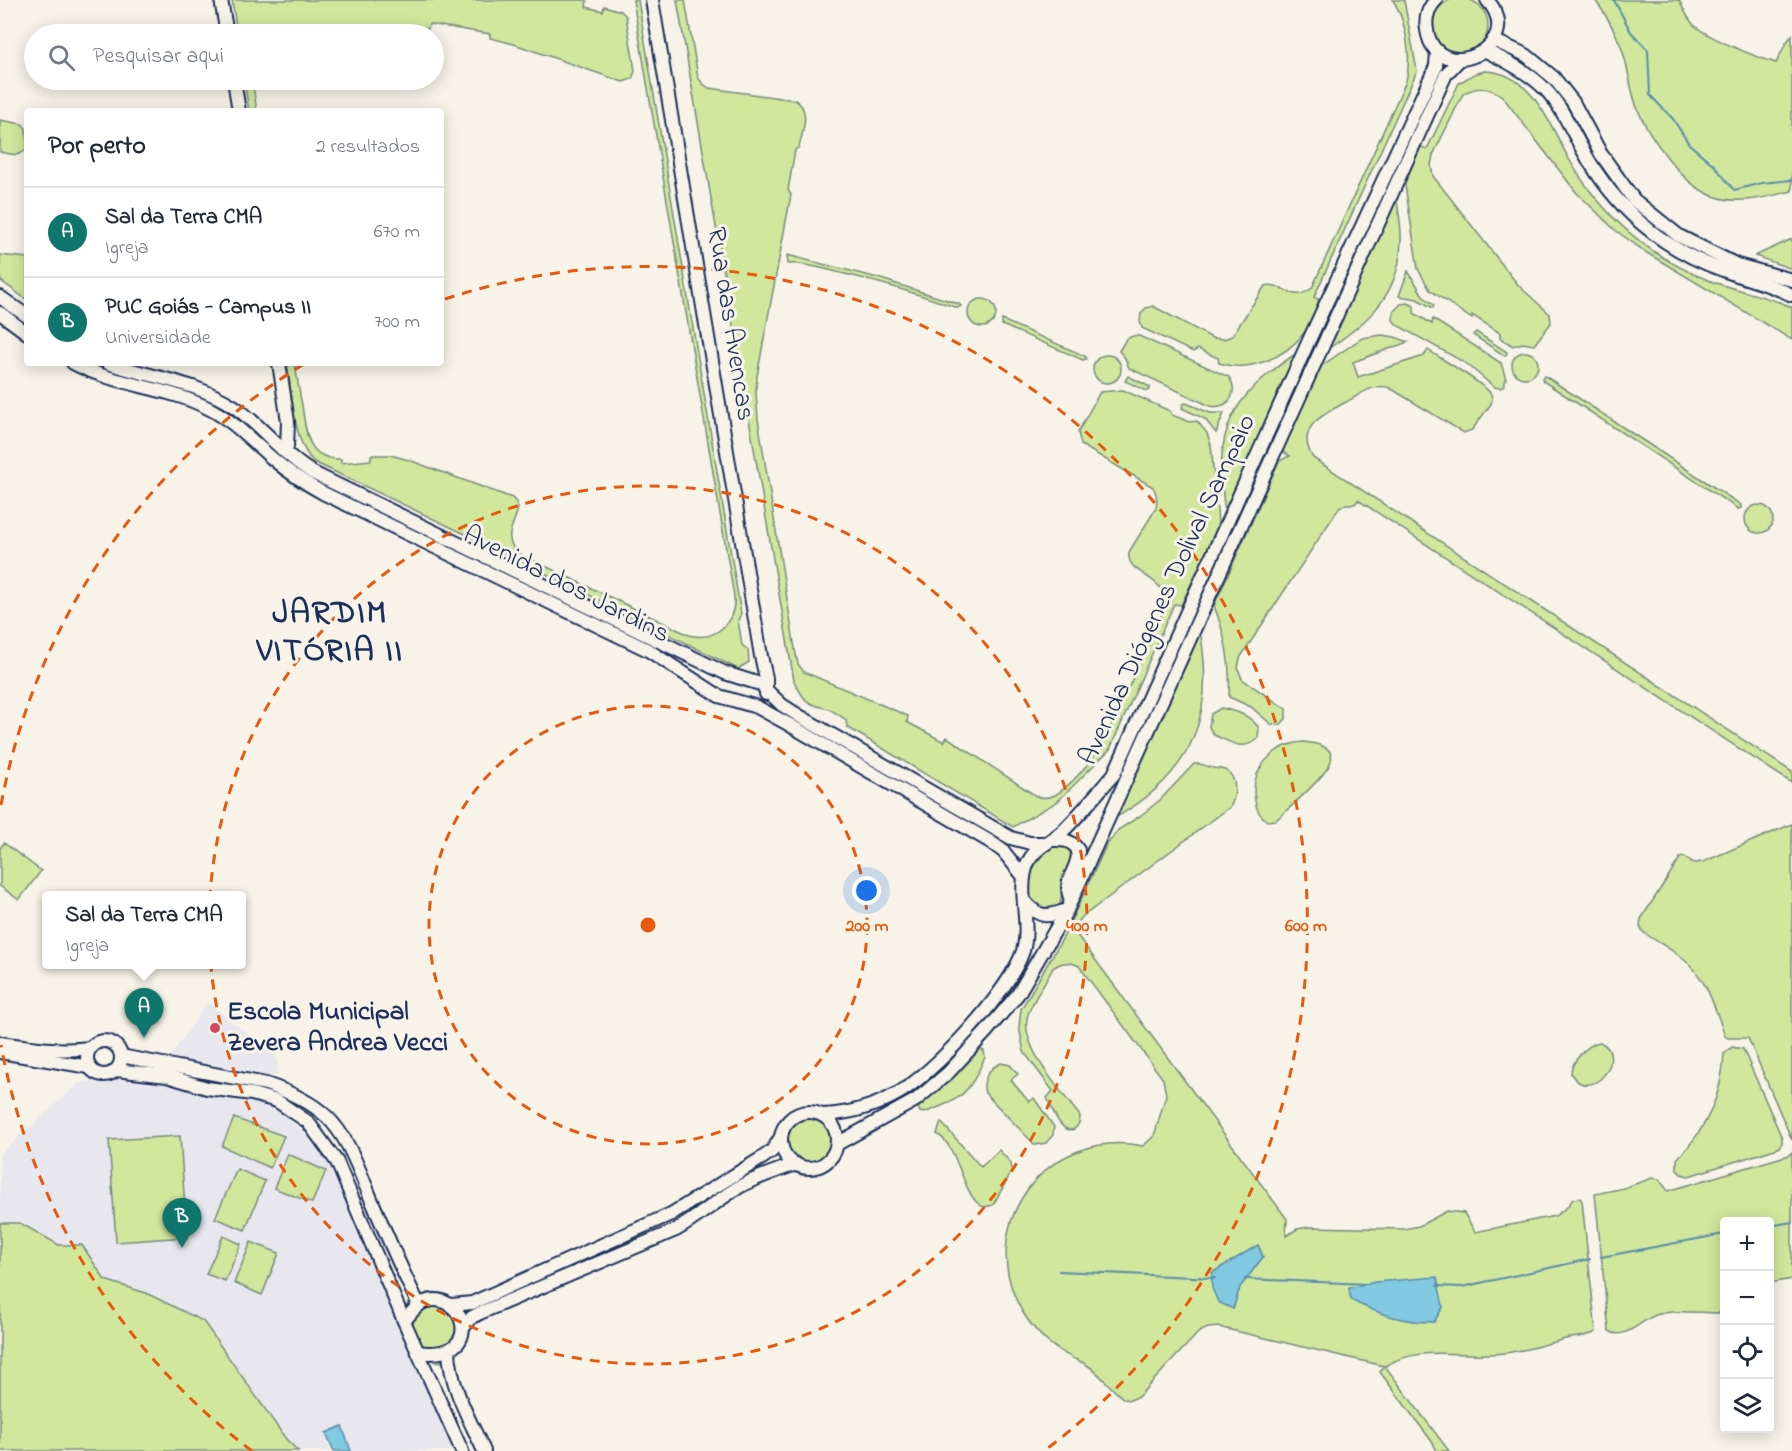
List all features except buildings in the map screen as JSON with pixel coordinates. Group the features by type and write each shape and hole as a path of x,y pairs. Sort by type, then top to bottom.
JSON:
{"street":[{"path":"221,0 225,24"},
{"name":"Rua das Avencas","path":"652,0 760,656 766,678 766,691"},
{"path":"1431,2 1426,23 1431,42 1437,51 1459,60 1478,56 1490,46 1497,31 1497,21 1488,1"},
{"path":"1490,46 1526,55 1554,78 1573,102 1601,154 1634,200 1679,236 1737,265 1792,280"},
{"path":"1490,46 1546,90 1603,181 1642,224 1668,244 1722,270 1792,294"},
{"name":"Avenida Diógenes Dolival Sampaio","path":"822,1115 852,1113 870,1107 897,1095 924,1076 976,1022 1012,975 1023,950 1026,932 1024,877 1027,864 1036,849 1065,830 1113,774 1436,66 1437,51"},
{"name":"Avenida Diógenes Dolival Sampaio","path":"837,1144 916,1100 948,1073 1018,994 1069,905 1446,74 1459,60"},
{"path":"236,90 239,108"},
{"path":"0,297 24,314"},
{"path":"0,314 24,331"},
{"name":"Avenida dos Jardins","path":"80,366 107,378 190,400 228,419 284,468 322,493 648,650 719,696 757,707 989,841 1003,851 1024,877"},
{"name":"Avenida dos Jardins","path":"119,366 193,387 234,407 313,473 725,673 760,684 782,705 801,717 1011,838 1030,843 1068,840 1078,850 1077,862 1067,883 1069,905"},
{"path":"279,366 288,422 287,447 284,450"},
{"path":"190,400 193,387"},
{"path":"749,682 755,676 760,656"},
{"path":"719,696 715,688 716,683 725,673"},
{"path":"757,707 764,702 766,691"},
{"path":"1025,902 1033,911 1050,916 1069,905"},
{"path":"98,1041 108,1041 117,1046 121,1056 119,1066 107,1075 92,1071 86,1057 90,1048 98,1041"},
{"path":"0,1043 57,1051 90,1048"},
{"path":"0,1052 89,1067"},
{"path":"121,1056 266,1084 285,1090 327,1117 340,1133 353,1157 419,1305"},
{"path":"116,1070 167,1076 207,1088 252,1094 277,1101 308,1122 337,1162 462,1451"},
{"path":"418,1352 449,1350 456,1346 463,1328 472,1317 676,1230 698,1218 737,1188 755,1178 796,1164 813,1167 822,1165 834,1152 837,1144 834,1127 822,1115 813,1112 796,1115 784,1128 782,1137 784,1152 796,1164"},
{"path":"404,1321 419,1305 431,1300 452,1305 472,1303 671,1214 762,1158 772,1151 782,1137"},
{"path":"452,1305 463,1328"},
{"path":"449,1350 450,1369 454,1383 484,1451"}],"shaded area":[{"name":"Escola Municipal Zevera Andrea Vecci","path":"207,1002 274,1054 278,1063 277,1075 262,1076 167,1062"},
{"path":"167,1076 266,1100 321,1147 453,1451 0,1451 0,1154 79,1083"}],"green space":[{"path":"232,0 585,0 587,1 586,7 603,11 604,6 621,11 626,16 635,71 632,79 623,82 514,44 490,38 490,34 444,26 444,24 236,24"},
{"path":"633,0 638,0 741,614 738,620 742,645 748,650 749,662 738,669 314,462 302,443 292,402 287,366 295,366 307,434 314,449 321,455 341,459 341,463 371,460 371,455 390,455 512,498 518,508 510,531 510,542 518,553 689,635 707,636 722,628 734,606"},
{"path":"677,0 685,0 698,77 702,83 709,88 795,100 800,104 805,115 799,147 795,150 788,190 791,195 757,376 756,393 758,419 796,655 798,664 804,672 908,716 907,722 944,742 947,737 1036,796 1055,795 1074,779 1102,745 1166,606 1165,595 1160,587 1133,566 1129,560 1129,552 1155,510 1157,501 1153,487 1081,445 1078,432 1100,392 1123,390 1170,411 1172,415 1190,422 1197,421 1207,433 1211,445 1218,522 1216,531 1181,605 1174,604 1110,749 1057,802 1013,827 847,727 846,720 833,711 809,702 802,696 794,681"},
{"path":"1393,0 1404,0 1417,71 1314,297 1319,300 1306,330 1295,343 1276,356 1254,365 1230,366 1219,363 1218,358 1198,349 1193,352 1142,328 1141,313 1153,306 1212,338 1224,339 1232,336 1265,286 1272,285 1293,294 1305,293 1312,288 1406,81 1407,39 1398,8"},
{"path":"1449,0 1471,0 1480,6 1487,21 1486,37 1480,46 1471,52 1460,54 1449,52 1440,46 1434,37 1432,26 1434,15 1440,6"},
{"path":"1595,0 1679,0 1694,25 1710,36 1776,63 1792,35 1792,191 1753,199 1722,199 1708,194 1681,174 1647,129 1635,102 1620,44"},
{"path":"1485,71 1515,80 1527,90 1546,116 1584,183 1620,224 1664,258 1696,275 1792,307 1792,340 1647,253 1615,230 1576,192 1502,96 1488,89 1473,90 1463,94 1433,155 1431,165 1433,176 1519,286 1550,314 1551,323 1534,345 1523,343 1513,346 1500,338 1500,333 1472,315 1472,319 1430,290 1418,269 1405,185 1407,174 1419,146 1427,149 1459,83 1474,74"},
{"path":"246,90 254,90 257,108 249,108"},
{"path":"0,120 22,124 24,126 24,151 15,155 0,152"},
{"path":"1396,195 1401,235 1399,260 1388,293 1354,330 1325,351"},
{"path":"1792,239 1792,269 1755,256"},
{"path":"0,255 24,258 24,298 0,280"},
{"path":"787,255 878,278 961,306 958,308 845,274 803,264 788,264"},
{"path":"1408,271 1424,297 1434,305 1433,308 1417,299 1399,296"},
{"path":"982,299 992,303 996,313 992,323 982,327 972,323 968,313 972,303"},
{"path":"1408,303 1414,306 1414,313 1432,324 1433,319 1501,363 1506,379 1504,386 1494,387 1467,364 1397,325 1393,320 1394,311 1401,304"},
{"path":"1002,320 1085,356 1086,359 1083,360 1002,325"},
{"path":"1476,332 1507,352 1506,355 1473,335"},
{"path":"1382,335 1408,342 1353,362 1358,377 1424,356 1428,350 1487,390 1492,397 1491,404 1472,430 1464,433 1390,388 1373,388 1329,411 1314,423 1307,438 1313,458 1792,772 1792,783 1358,500 1355,504 1346,504 1339,508 1240,658 1238,668 1242,679 1286,709 1286,719 1280,725 1271,724 1251,707 1229,697 1227,651 1214,606 1279,461 1290,456 1280,450 1317,369 1362,338"},
{"path":"1139,336 1229,377 1233,389 1230,399 1222,405 1210,406 1129,368 1119,351 1126,339"},
{"path":"1525,352 1534,356 1538,365 1534,374 1525,378 1516,374 1512,365 1516,356"},
{"path":"1297,353 1225,512 1222,459 1231,419 1255,385"},
{"path":"1107,355 1117,359 1121,369 1117,379 1107,383 1097,379 1093,369 1097,359"},
{"path":"1128,376 1150,387 1150,390 1147,391 1125,381"},
{"path":"1545,376 1741,505 1741,508 1738,509 1543,381 1542,378"},
{"path":"1186,403 1210,413 1224,413 1216,433 1205,419 1182,408"},
{"path":"1759,505 1769,509 1773,519 1769,529 1759,533 1749,529 1745,519 1749,509"},
{"path":"1199,626 1204,658 1204,687 1201,714 1193,739 1180,762 1163,783 1140,802 1113,819"},
{"path":"1221,708 1237,712 1251,720 1259,728 1258,739 1242,745 1231,743 1214,735 1209,727 1211,714"},
{"path":"1304,742 1318,744 1327,749 1330,752 1331,761 1323,775 1307,792 1276,820 1267,821 1259,812 1255,800 1254,789 1260,769 1274,753 1293,744"},
{"path":"1194,764 1225,770 1231,774 1233,779 1235,793 1230,807 1082,917 1077,924 1077,935 1287,1219 1286,1236 1297,1229 1309,1227 1404,1229 1419,1226 1447,1211 1464,1213 1475,1232 1555,1216 1573,1199 1580,1198 1582,1201 1596,1332 1517,1351 1498,1354 1422,1354 1397,1360 1385,1366 1449,1451 1437,1451 1380,1372 1384,1366 1218,1327 1208,1328 1199,1332 1138,1397 1130,1400 1124,1399 1087,1365 1060,1351 1047,1341 1022,1311 1009,1278 1006,1246 1013,1216 1028,1189 1050,1167 1077,1152 1108,1144 1143,1146 1154,1136 1166,1095 1163,1079 1076,964 1059,964 1053,968 1034,1001 1027,1019 1027,1031 1037,1057 1080,1116 1079,1124 1074,1129 1065,1128 1057,1119 1047,1098 1053,1091 1024,1052 1019,1027 1021,1009 1064,936 1106,846 1118,830 1160,800","holes":["1258,1245 1263,1257 1240,1287 1233,1309 1212,1273"]},
{"path":"1792,824 1792,1140 1748,1038 1725,1036 1714,1004 1698,974 1682,958 1643,932 1640,927 1641,919 1680,858 1684,857 1694,863 1703,862"},
{"path":"4,843 41,871 19,900 0,886 0,848"},
{"path":"1060,844 1067,848 1073,856 1060,904 1053,909 1041,909 1032,902 1028,893 1029,866 1047,847"},
{"path":"1600,1042 1608,1048 1611,1057 1609,1066 1597,1081 1588,1084 1579,1082 1571,1074 1574,1064 1586,1049"},
{"path":"1732,1047 1743,1049 1782,1138 1782,1143 1778,1148 1689,1176 1681,1174 1677,1169 1677,1159 1696,1136 1711,1111 1720,1084 1724,1054"},
{"path":"978,1048 984,1051 985,1057 974,1080 963,1094 948,1103 924,1113 920,1112 917,1105"},
{"path":"1001,1063 1010,1065 1018,1074 1011,1080 1029,1102 1034,1098 1054,1127 1053,1135 1046,1143 1035,1145 985,1093 984,1084 987,1075"},
{"path":"234,1118 284,1136 270,1168 222,1146"},
{"path":"809,1119 824,1125 830,1140 824,1155 809,1161 794,1155 788,1140 794,1125"},
{"path":"941,1122 981,1167 999,1150 1011,1163 1012,1171 993,1205 984,1207 971,1194 951,1150 937,1134"},
{"path":"180,1136 187,1237 116,1242 109,1140"},
{"path":"1792,1152 1792,1279 1774,1282 1774,1217 1720,1217 1720,1312 1663,1313 1627,1332 1609,1331 1595,1194 1624,1188 1652,1178 1659,1179 1668,1191 1789,1155"},
{"path":"288,1154 326,1171 312,1203 274,1188"},
{"path":"237,1169 265,1181 245,1230 215,1218"},
{"path":"0,1223 20,1223 59,1245 82,1245 105,1280 146,1293 203,1321 286,1439 298,1451 0,1451"},
{"path":"223,1236 241,1244 225,1281 206,1274"},
{"path":"251,1242 279,1253 262,1295 234,1283"},
{"path":"419,1296 449,1312 456,1325 452,1345 445,1361 436,1362 426,1354 406,1311 408,1302"}],"water":[{"path":"1258,1245 1263,1257 1240,1287 1233,1309 1218,1302 1212,1288 1212,1273"},
{"path":"1437,1277 1443,1307 1434,1322 1412,1321 1391,1316 1351,1300 1349,1288 1375,1282"},
{"path":"342,1426 351,1451 334,1451 326,1433"}],"waterway":[{"path":"1614,0 1631,32 1648,50 1650,95 1673,119 1689,144 1714,165 1734,190 1762,183 1792,180"},
{"path":"1774,1225 1792,1222"},
{"path":"1601,1257 1720,1235"},
{"path":"1437,1286 1462,1287 1590,1259"},
{"path":"1059,1271 1215,1278"},
{"path":"1245,1279 1368,1284"}],"place":[{"name":"Escola Municipal Zevera Andrea Vecci","path":"215,1028"},
{"name":"Sal da Terra CMA","path":"144,1038"},
{"name":"PUC Goiás - Campus II","path":"182,1248"}],"district":[{"name":"JARDIM VITÓRIA II","path":"330,633"}]}
